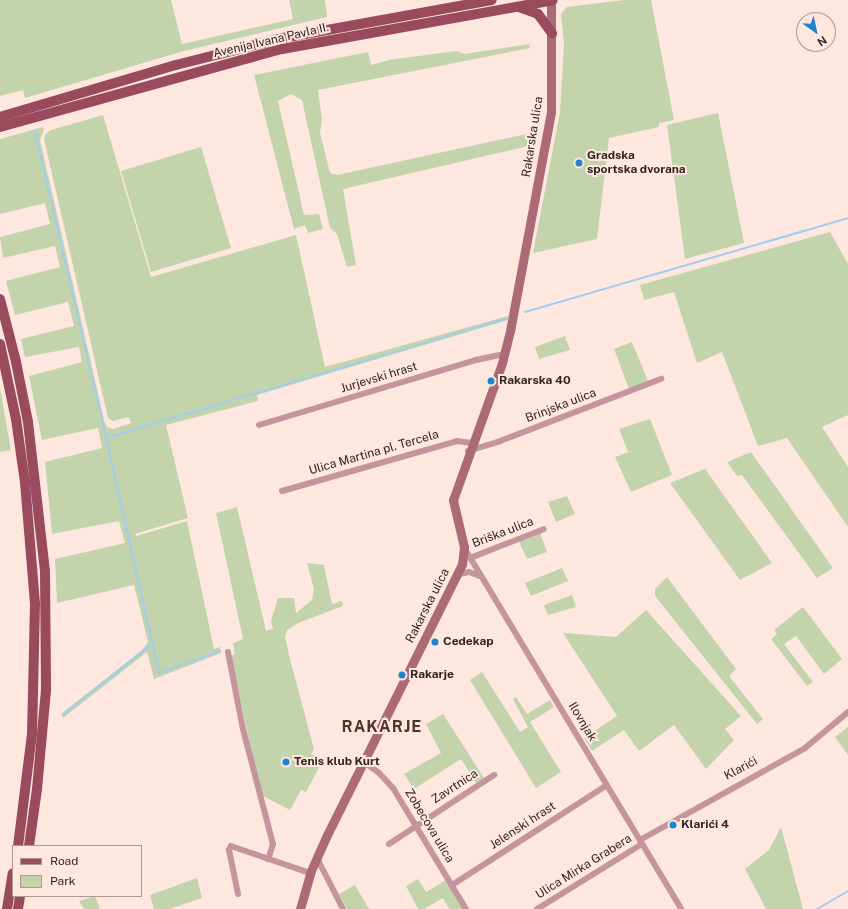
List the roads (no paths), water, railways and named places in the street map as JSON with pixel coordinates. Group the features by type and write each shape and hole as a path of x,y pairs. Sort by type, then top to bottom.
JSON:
{"main road":[{"name":"Avenija Ivana Pavla II.","path":"0,117 176,65 283,38 492,0"},
{"name":"Avenija Ivana Pavla II.","path":"0,126 282,49 551,0"},
{"name":"Rakarska ulica","path":"300,909 310,873 317,858 459,574 464,547 453,500 470,447 505,354 551,111 551,0"},
{"path":"517,6 538,14 552,33"},
{"path":"0,299 16,362 28,422 45,571 46,690 37,789 29,845"},
{"path":"0,344 16,419 25,482 35,604 32,734 18,845"},
{"path":"7,909 12,879"},
{"path":"18,909 20,897"}],"street":[{"name":"Jurjevski hrast","path":"259,425 476,360 505,354"},
{"name":"Brinjska ulica","path":"470,447 500,442 661,379"},
{"name":"Ulica Martina pl. Tercela","path":"282,491 457,441 470,447"},
{"name":"Briška ulica","path":"470,558 544,529"},
{"name":"Ilovnjak","path":"464,547 681,909"},
{"path":"459,574 469,572 480,576"},
{"path":"228,652 243,729 273,844 268,859"},
{"name":"Klarići","path":"641,842 805,748 848,712"},
{"name":"Zobecova ulica","path":"364,762 389,783 466,909"},
{"name":"Zavrtnica","path":"389,844 494,775"},
{"name":"Jelenski hrast","path":"452,886 607,785"},
{"name":"Ulica Mirka Grabera","path":"537,909 641,842"},
{"path":"238,894 229,848 310,873"},
{"path":"317,858 344,909"}],"waterway":[{"path":"35,132 106,438"},
{"path":"525,312 848,218"},
{"path":"220,651 159,673 106,438 506,319"},
{"path":"64,714 152,644"},
{"path":"817,909 848,891"}],"place":[{"name":"Gradska sportska dvorana","path":"579,163"},
{"name":"Rakarska 40","path":"491,381"},
{"name":"Cedekap","path":"435,642"},
{"name":"Rakarje","path":"402,675"},
{"name":"Tenis klub Kurt","path":"286,762"},
{"name":"Klarići 4","path":"673,825"}],"district":[{"name":"RAKARJE","path":"382,727"}]}
